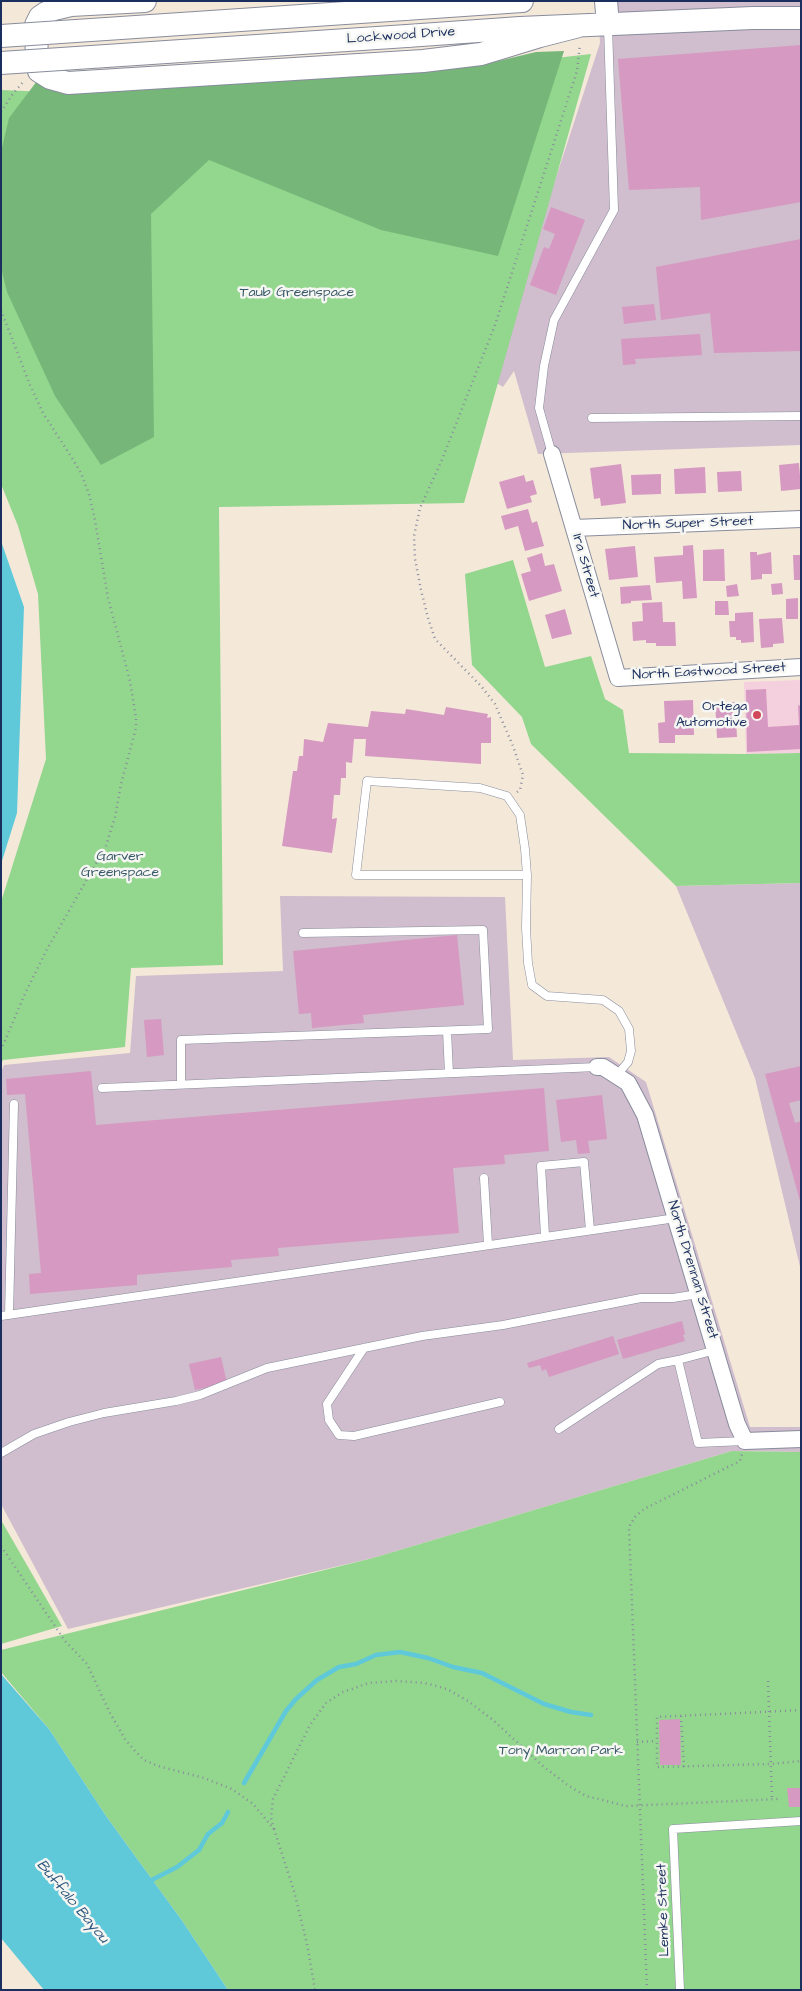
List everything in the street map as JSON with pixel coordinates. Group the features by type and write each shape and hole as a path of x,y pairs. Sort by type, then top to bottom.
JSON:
{"main road":[{"path":"145,1 71,5 54,8 46,13 36,25 39,71 50,78 68,83 423,61 481,54 580,26"},
{"name":"Lockwood Drive","path":"1,36 522,1"},
{"path":"606,1 608,25"},
{"name":"Lockwood Drive","path":"1,63 408,36 608,25 753,10 801,18"}],"street":[{"name":"Ira Street","path":"552,454 618,678"},
{"name":"North Super Street","path":"574,528 801,519"},
{"name":"North Eastwood Street","path":"618,678 801,667"},
{"name":"North Drennan Street","path":"597,1067 603,1067 628,1083 645,1115 737,1424 745,1441"},
{"path":"745,1441 801,1439"}],"lane":[{"path":"552,454 539,408 544,366 554,320 614,210 608,25"},
{"path":"592,418 801,416"},
{"path":"527,875 356,875 368,781 480,788 507,796 520,815 527,875 526,928 528,963 532,984 548,996 603,1000 619,1010 629,1029 632,1051 628,1062 617,1076"},
{"path":"181,1084 181,1040 488,1029 483,930 303,934"},
{"path":"447,1031 449,1073"},
{"path":"102,1088 597,1067"},
{"path":"14,1104 5,1316 676,1218"},
{"path":"545,1236 541,1166 584,1162 590,1230"},
{"path":"484,1178 488,1244"},
{"path":"1,1454 34,1434 69,1422 104,1413 176,1401 224,1387 267,1368 422,1336 503,1325 641,1298 673,1298 698,1294"},
{"path":"364,1348 327,1404 329,1420 339,1435 354,1436 500,1402"},
{"path":"559,1429 658,1364 716,1350"},
{"path":"678,1360 698,1443 745,1441"},
{"name":"Lemke Street","path":"680,1990 673,1829 801,1821"}],"path":[{"path":"509,800 520,790 523,775 513,746 495,704 481,686 435,638 419,582 414,536 420,508 441,462 495,325 577,71 580,26"},
{"path":"1,112 20,85 39,71"},
{"path":"1,310 43,413 77,466 89,494 108,598 130,681 136,728 121,784 115,817 106,846 46,951 1,1050"},
{"path":"647,1990 629,1527 635,1517 644,1509 740,1460 745,1441"},
{"path":"1,1546 65,1641 87,1664 110,1713 125,1739 135,1751 144,1760 158,1766 204,1778 232,1789 253,1804 274,1829"},
{"path":"315,1990 307,1944 294,1891 271,1818 273,1799 310,1725 326,1703 343,1692 369,1683 396,1681 425,1683 447,1689 468,1701 493,1720 544,1768 569,1786 586,1796 613,1804 626,1806 779,1799"},
{"path":"768,1681 772,1799"},
{"path":"801,1710 657,1717 657,1767 771,1764 801,1761"},
{"path":"681,1716 684,1766"},
{"path":"637,1742 657,1741"}],"shaded area":[{"path":"598,1 801,1 801,445 538,454 514,371 503,387 490,379 600,43"},
{"path":"801,680 801,753 746,754 744,682"},
{"path":"801,883 801,1271 755,1078 676,886"},
{"path":"280,896 505,897 513,1060 609,1057 646,1082 750,1427 801,1427 801,1452 732,1451 373,1558 68,1629 1,1504 1,1072 4,1065 130,1053 136,976 283,971"}],"green space":[{"path":"564,51 498,256 381,230 209,160 151,214 154,437 101,465 55,396 7,292 1,267 1,152 9,118 37,81 437,67 494,62 536,52"},
{"name":"Taub Greenspace","path":"591,54 464,503 219,507 223,965 131,968 125,1047 3,1060 1,1064 1,902 46,759 38,594 18,526 1,484 1,90 49,92 387,77"},
{"path":"513,560 545,667 591,656 605,699 623,710 629,753 801,753 801,883 676,886 531,744 522,717 472,665 465,574"},
{"name":"Tony Marron Park","path":"732,1451 801,1452 801,1990 228,1990 183,1922 106,1816 49,1729 1,1672 1,1650 373,1558"},
{"path":"1,1520 62,1626 1,1644"}],"water":[{"path":"1,541 24,607 17,813 1,864"},
{"name":"Buffalo Bayou","path":"1,1674 49,1729 106,1816 183,1922 228,1990 44,1990 1,1938"}],"building":[{"path":"801,45 801,202 701,220 700,187 629,190 618,59"},
{"path":"551,207 585,220 556,295 530,285 544,247 549,249 555,234 543,229"},
{"path":"801,239 801,351 714,353 710,313 661,320 656,267"},
{"path":"654,304 656,320 624,324 622,307"},
{"path":"700,334 702,355 635,359 636,364 623,365 621,339"},
{"path":"799,463 801,489 781,491 779,465"},
{"path":"621,464 626,503 601,506 600,498 594,499 590,468"},
{"path":"705,467 706,493 675,494 674,469"},
{"path":"741,471 742,491 718,492 717,472"},
{"path":"661,474 661,494 632,495 631,475"},
{"path":"524,475 526,482 533,480 537,494 530,496 532,502 507,509 499,482"},
{"path":"528,509 532,523 537,521 544,546 525,551 518,526 505,530 501,516"},
{"path":"693,545 697,598 683,599 682,581 656,583 654,557 683,555 683,546"},
{"path":"635,546 638,577 609,580 605,549"},
{"path":"724,549 725,581 703,581 703,550"},
{"path":"750,552 757,552 757,555 771,552 772,574 762,574 762,579 751,580"},
{"path":"542,553 545,566 554,564 562,591 529,601 521,574 531,571 527,558"},
{"path":"793,555 801,555 801,580 794,580"},
{"path":"782,583 783,594 772,595 771,584"},
{"path":"737,584 739,596 727,597 726,586"},
{"path":"650,585 652,600 631,601 631,603 621,604 620,587"},
{"path":"798,598 798,619 786,619 786,599"},
{"path":"715,601 728,601 729,615 715,615"},
{"path":"662,602 663,622 675,622 676,646 656,646 656,643 646,643 646,640 633,641 632,622 643,621 642,603"},
{"path":"565,609 572,634 552,639 545,615"},
{"path":"753,612 754,642 741,643 741,640 736,640 736,637 730,637 729,621 735,621 735,613"},
{"path":"782,618 784,643 773,644 773,647 761,648 759,619"},
{"name":"Ortega Automotive","path":"766,689 768,727 799,725 798,705 801,706 801,749 747,752 746,690"},
{"path":"693,700 694,735 675,735 675,743 659,743 658,723 665,722 664,701"},
{"path":"715,702 735,702 737,737 717,738"},
{"path":"446,707 488,714 487,718 491,717 491,743 481,743 481,764 365,756 366,739 354,739 352,763 346,762 346,778 341,778 340,795 334,795 332,819 337,818 332,853 282,846 293,771 297,771 299,756 303,756 304,739 323,742 328,723 368,727 371,711 405,714 406,709 444,715"},
{"path":"457,935 464,1005 363,1015 364,1023 312,1028 311,1013 299,1014 293,951"},
{"path":"161,1019 164,1055 147,1057 144,1020"},
{"path":"801,1066 801,1100 789,1103 795,1123 801,1121 800,1201 765,1074"},
{"path":"91,1071 96,1125 544,1088 549,1151 504,1155 505,1164 453,1168 459,1233 278,1248 279,1256 231,1260 232,1267 137,1275 137,1285 30,1294 29,1274 41,1273 25,1094 7,1095 6,1079"},
{"path":"602,1095 607,1139 588,1141 590,1153 578,1154 576,1140 561,1142 556,1100"},
{"path":"682,1321 685,1341 623,1359 617,1340"},
{"path":"613,1336 619,1354 549,1377 546,1369 542,1371 540,1365 529,1368 527,1363"},
{"path":"221,1357 227,1383 195,1390 189,1364"},
{"path":"680,1719 681,1765 660,1765 659,1720"},
{"path":"787,1788 801,1788 801,1807 789,1807"}],"waterway":[{"path":"244,1783 286,1711 296,1699 317,1680 339,1667 356,1664 376,1655 400,1652 482,1673 544,1704 571,1712 591,1715"},
{"path":"148,1882 177,1867 199,1850 208,1834 222,1823 228,1812"}],"place":[{"name":"Ortega Automotive","path":"757,715"}],"park label":[{"name":"Garver Greenspace","path":"120,866"}]}
